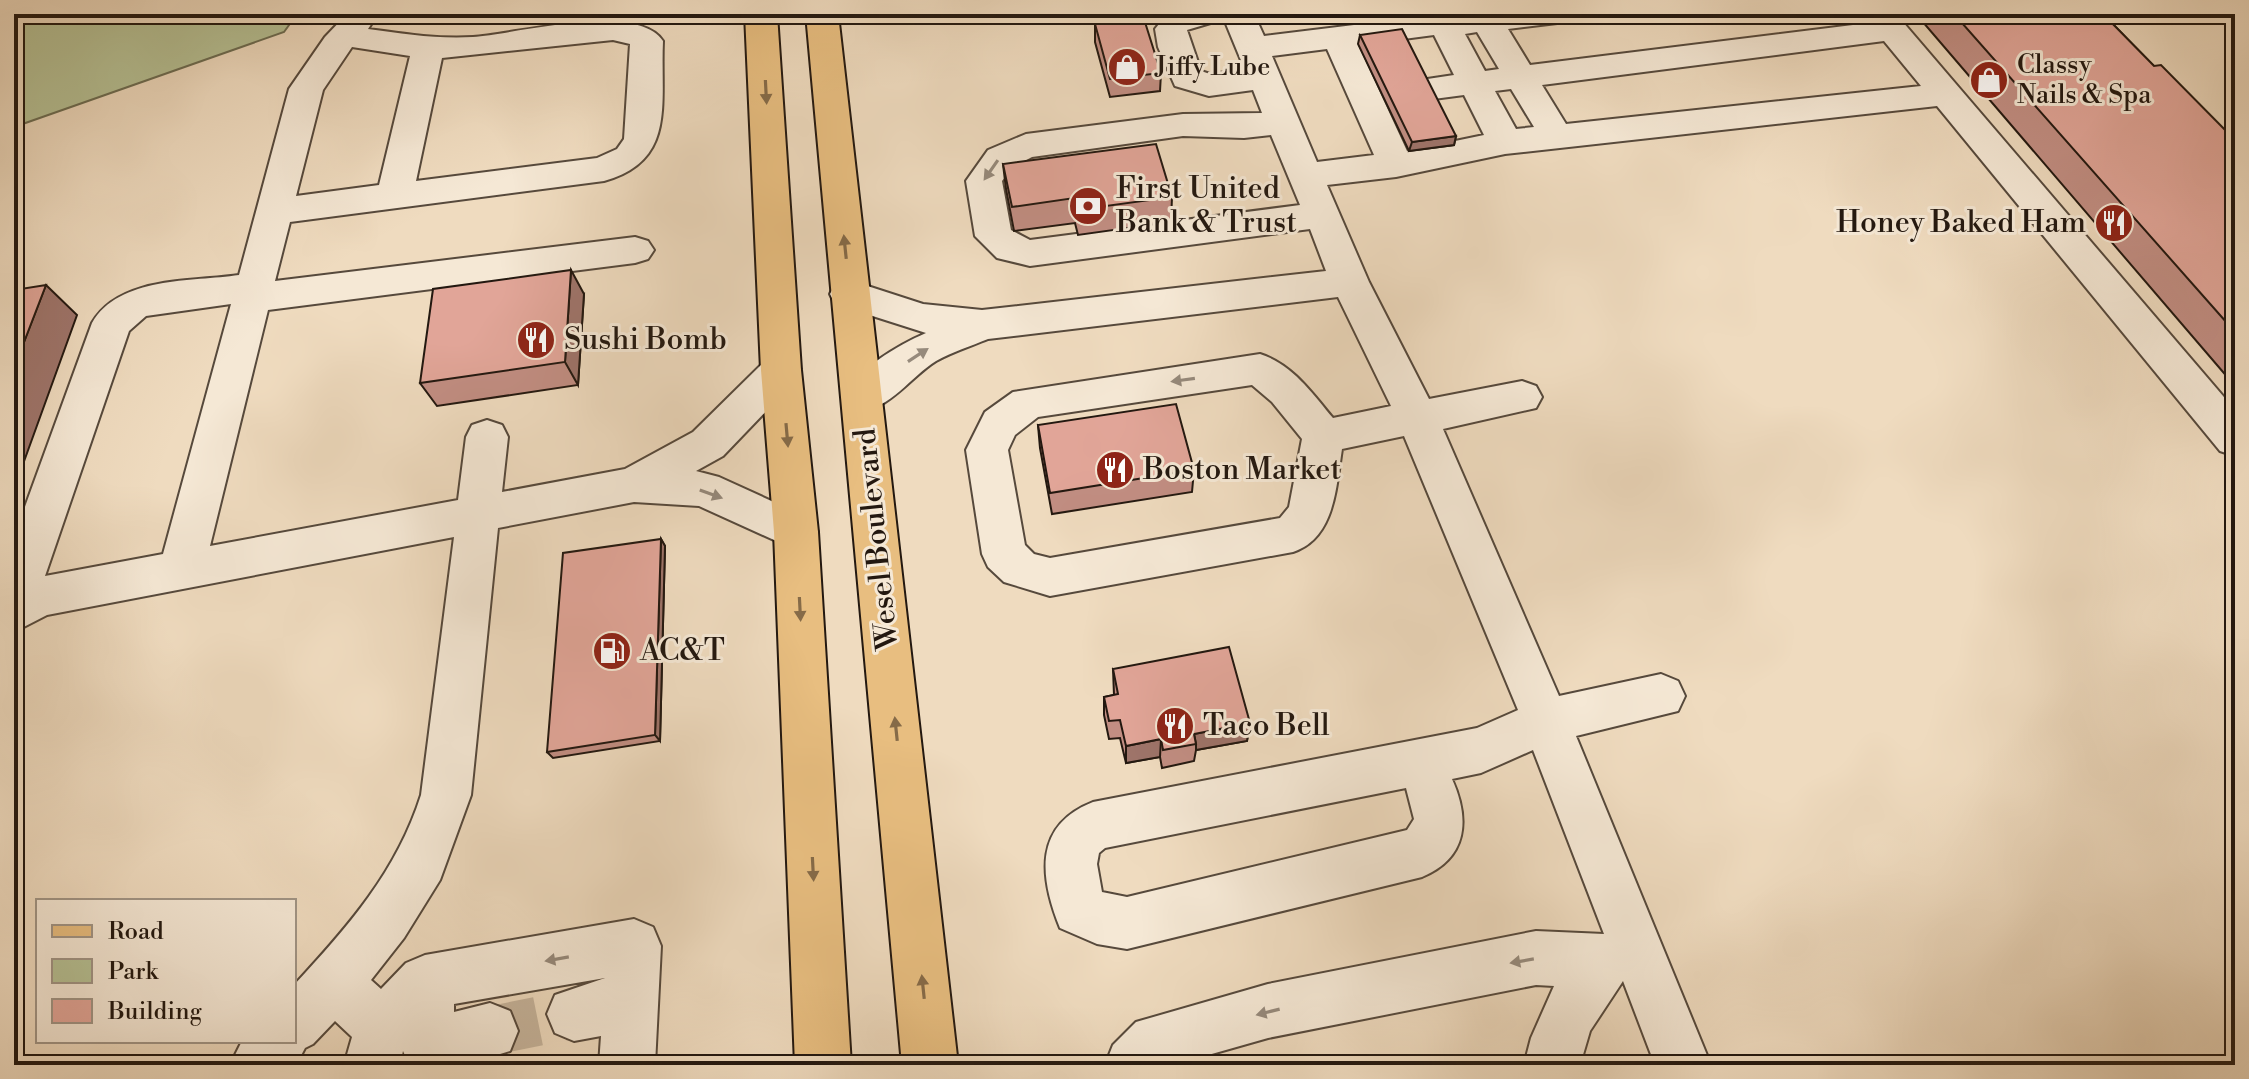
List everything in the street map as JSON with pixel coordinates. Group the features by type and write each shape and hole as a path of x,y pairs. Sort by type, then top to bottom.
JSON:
{"main road":[{"path":"761,14 781,370 796,532 823,1065"},
{"name":"Wesel Boulevard","path":"822,14 930,1065"}],"lane":[{"path":"1212,14 1180,19 1171,29 1174,47 1187,78 1201,85 1251,47 1337,35 1451,37"},
{"path":"1410,58 1485,18 1563,14"},
{"path":"1485,18 1557,137"},
{"path":"1426,89 1885,22 2235,439"},
{"path":"181,571 306,89 354,25 428,48 473,47 613,30 636,33 647,41 641,141 629,157 604,169 275,211"},
{"path":"1337,35 1359,65 1382,112 1396,165"},
{"path":"1451,37 1498,128"},
{"path":"1251,47 1264,124 1305,175 1350,282 1417,417 1546,721 1618,956 1683,1065"},
{"path":"395,196 428,48"},
{"path":"1454,118 1557,137 1944,94"},
{"path":"1042,172 1081,159 1187,144 1264,124"},
{"path":"1264,124 1183,125 1026,146 996,160 984,181 994,236 1010,249 1047,239 1322,215"},
{"path":"1305,175 1396,165 1498,128"},
{"path":"635,250 136,303 112,323 20,602 634,485 704,489 796,532"},
{"path":"849,294 922,318 982,325 1350,282"},
{"path":"862,397 922,351 982,325"},
{"path":"1260,369 1286,391 1324,436 1309,513 1293,534 1050,577 1020,569 1004,554 987,450 1000,424 1027,403 1260,369"},
{"path":"634,485 708,444 781,370"},
{"path":"1324,436 1522,397"},
{"path":"296,1023 389,916 420,871 438,826 446,795 487,437"},
{"path":"1419,762 1441,816 1438,837 1422,852 1127,923 1097,918 1079,909 1071,864 1076,839 1093,826 1419,762 1481,750 1546,721 1661,696"},
{"path":"333,982 377,1046 425,982 634,946 627,1065"},
{"path":"1133,1065 1156,1042 1268,1011 1536,958 1618,956"},
{"path":"1552,1065 1556,1043 1578,997 1618,956"},
{"path":"425,982 429,1046 490,1031"},
{"path":"574,1014 630,1003"},
{"path":"258,1065 278,1043"}],"green space":[{"path":"14,14 297,14 284,32 14,127"}],"building":[{"path":"1954,14 2103,14 2154,66 2161,65 2235,140 2235,332"},
{"name":"Jiffy Lube","path":"1144,19 1161,73 1110,79 1095,24"},
{"path":"1402,29 1456,136 1412,142 1360,35"},
{"path":"1156,144 1172,197 1077,210 1074,198 1012,207 1003,164"},
{"path":"571,270 565,362 420,383 433,289"},
{"path":"46,285 14,368 14,290"},
{"name":"Boston Market","path":"1176,404 1194,470 1050,493 1038,425"},
{"name":"AC&T","path":"661,539 655,735 547,752 563,553"},
{"name":"Taco Bell","path":"1229,647 1250,723 1194,734 1196,744 1163,750 1161,739 1126,746 1120,720 1109,721 1104,697 1118,694 1113,669"}],"tunnel":[{"path":"490,1031 574,1014"}],"place":[{"name":"Jiffy Lube","path":"1127,67"},
{"name":"Classy Nails & Spa","path":"1989,80"},
{"name":"First United Bank & Trust","path":"1088,206"},
{"name":"Honey Baked Ham","path":"2114,223"},
{"name":"Sushi Bomb","path":"536,340"},
{"name":"Boston Market","path":"1115,470"},
{"name":"AC&T","path":"612,651"},
{"name":"Taco Bell","path":"1175,726"}]}
